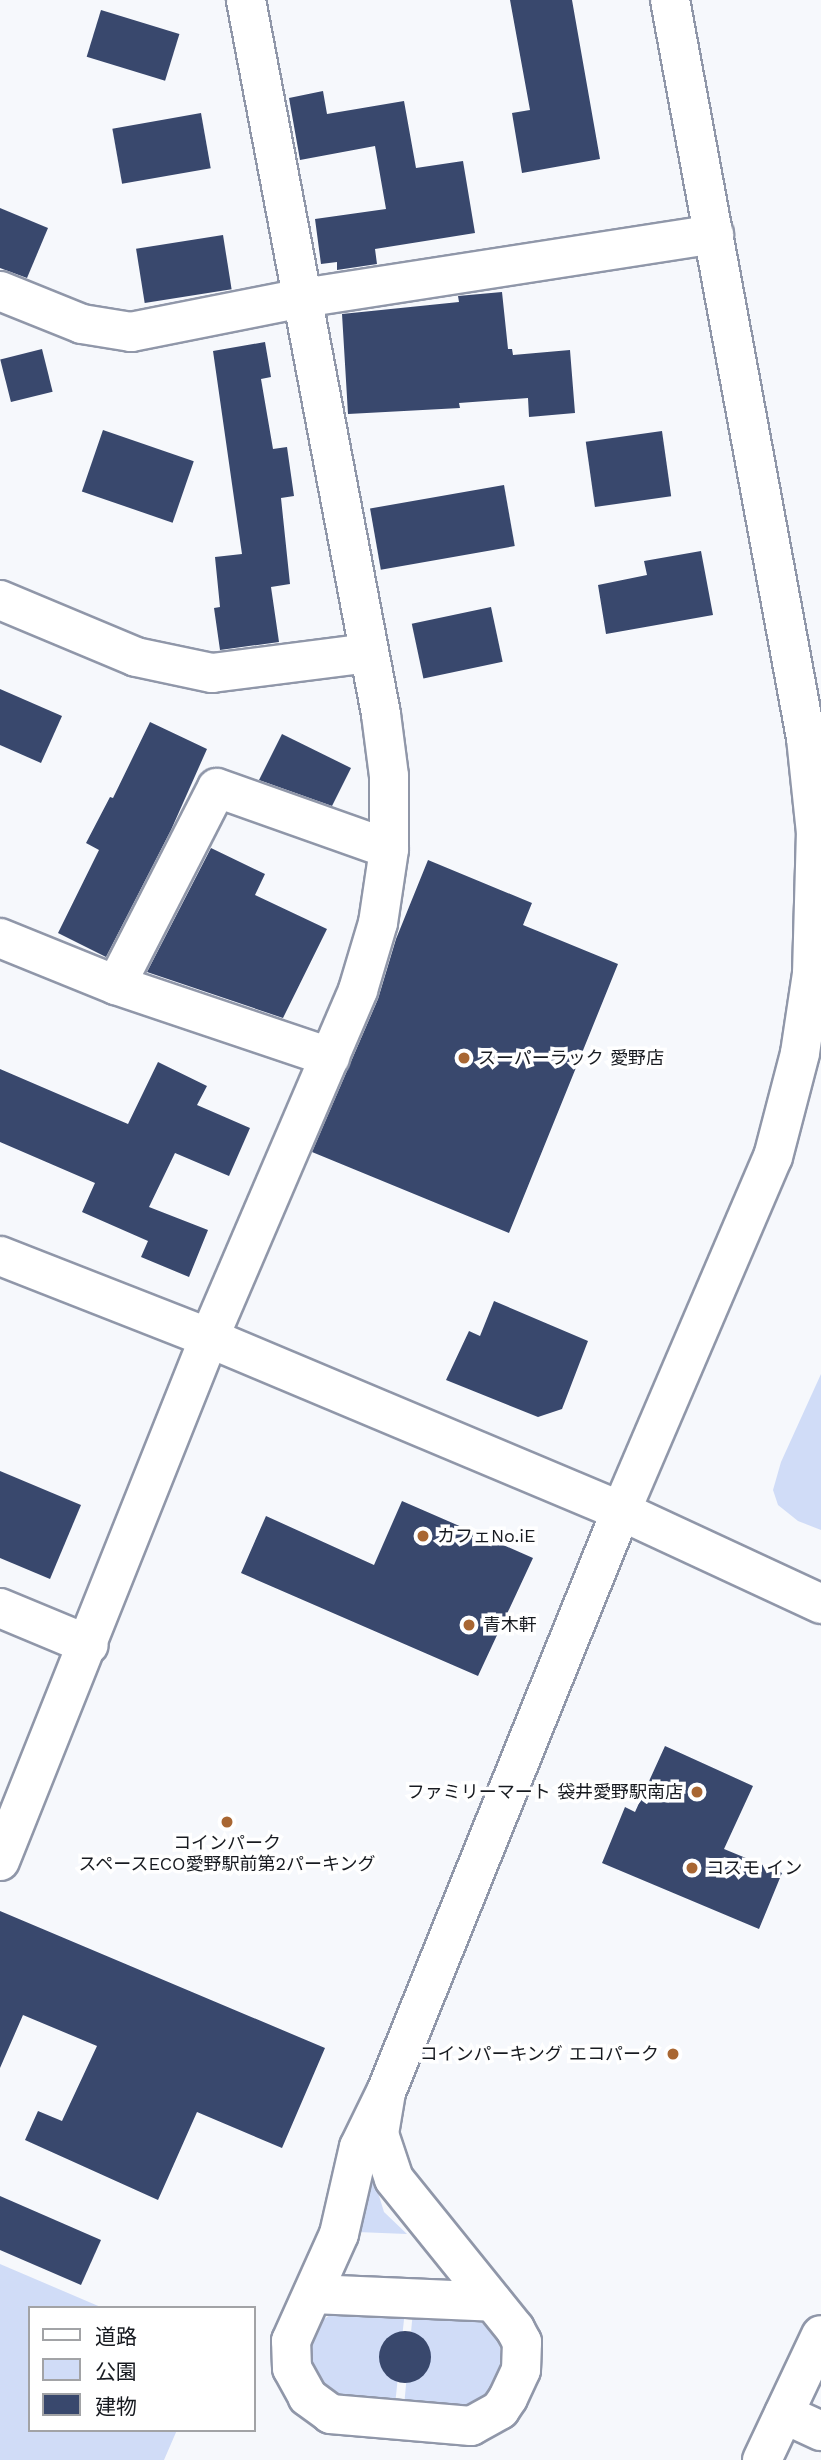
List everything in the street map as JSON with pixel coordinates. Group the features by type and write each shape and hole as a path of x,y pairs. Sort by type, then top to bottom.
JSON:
{"street":[{"path":"0,1861 89,1645 209,1338 358,990 378,923 389,849 389,776 381,714 246,0"},
{"path":"386,2092 379,2134 394,2179 515,2329 522,2342 521,2371 500,2410 471,2426 331,2414 307,2397 292,2368 291,2341 339,2234 359,2147 386,2092 621,1511 773,1157 800,1053 812,974 817,898 817,833 806,738 670,0"},
{"path":"0,291 82,324 131,332 302,298 714,234"},
{"path":"0,600 136,657 212,673 368,653"},
{"path":"116,985 217,788 389,849"},
{"path":"0,938 116,985 330,1056"},
{"path":"0,1256 209,1338 621,1511 821,1604"},
{"path":"0,1608 89,1645"},
{"path":"313,2294 493,2302"},
{"path":"762,2460 821,2335"},
{"path":"784,2414 821,2431"}],"green space":[{"path":"821,1374 821,1530 798,1521 778,1505 773,1490 781,1462"},
{"path":"365,2150 384,2212 407,2234 357,2232"},
{"path":"0,2264 98,2306 28,2306 28,2432 176,2432 164,2460 0,2460"},
{"path":"405,2310 395,2405 334,2397 311,2372 309,2345 320,2322 336,2311"},
{"path":"413,2311 477,2318 499,2340 502,2366 498,2379 475,2408 404,2406"}],"building":[{"path":"510,0 572,0 600,159 522,173 512,113 530,110"},
{"path":"101,10 179,34 165,81 87,57"},
{"path":"323,91 327,114 404,101 416,168 463,161 475,233 375,249 377,264 337,270 337,262 321,264 315,219 386,209 375,146 300,160 289,98"},
{"path":"201,113 211,168 122,184 112,129"},
{"path":"0,208 48,228 27,278 0,268"},
{"path":"223,235 232,289 145,303 136,249"},
{"path":"502,292 508,349 512,349 513,355 570,350 575,413 529,417 528,398 459,403 460,408 348,414 342,314 459,302 458,296"},
{"path":"265,342 271,377 261,379 273,449 287,447 294,496 281,498 290,584 271,587 279,642 220,650 214,608 220,607 215,557 242,554 213,351"},
{"path":"42,349 53,392 11,402 0,359"},
{"path":"103,430 194,461 173,523 82,491"},
{"path":"662,431 671,496 595,507 586,442"},
{"path":"504,485 515,546 381,570 370,509"},
{"path":"701,551 713,615 606,634 598,585 647,575 644,561"},
{"path":"491,607 503,662 423,679 412,624"},
{"path":"0,689 62,716 41,763 0,745"},
{"path":"150,722 207,749 171,830 106,957 58,933 99,850 86,843 110,797 113,798"},
{"path":"282,734 351,768 332,806 259,780"},
{"path":"211,848 265,874 255,895 327,929 283,1018 147,972"},
{"name":"スーパーラック 愛野店","path":"428,860 532,903 523,925 618,964 509,1233 312,1152 378,999 396,939"},
{"path":"158,1062 207,1086 197,1105 250,1128 229,1176 175,1153 149,1207 208,1230 189,1277 141,1257 148,1241 82,1212 95,1183 0,1142 0,1069 128,1124"},
{"path":"494,1301 588,1341 562,1409 538,1417 446,1380 469,1331 480,1336"},
{"path":"0,1471 81,1505 50,1579 0,1558"},
{"path":"402,1501 533,1558 478,1676 241,1573 266,1516 374,1565"},
{"name":"コスモ イン","path":"665,1746 753,1786 724,1849 782,1873 759,1929 602,1863 625,1807 635,1812"},
{"path":"0,1911 325,2048 282,2148 197,2112 158,2200 25,2140 38,2111 62,2121 97,2046 23,2015 0,2068"},
{"path":"0,2196 101,2240 81,2285 0,2250"},
{"path":"405,2331 415,2333 423,2339 429,2347 429,2367 423,2375 415,2381 405,2383 395,2381 387,2375 381,2367 379,2357 381,2347 387,2339 395,2333"}],"place":[{"name":"スーパーラック 愛野店","path":"464,1058"},
{"name":"カフェNo.iE","path":"423,1536"},
{"name":"青木軒","path":"469,1625"},
{"name":"ファミリーマート 袋井愛野駅南店","path":"697,1792"},
{"name":"コインパーク スペースECO愛野駅前第2パーキング","path":"227,1822"},
{"name":"コスモ イン","path":"692,1868"},
{"name":"コインパーキング エコパーク","path":"673,2054"}]}
